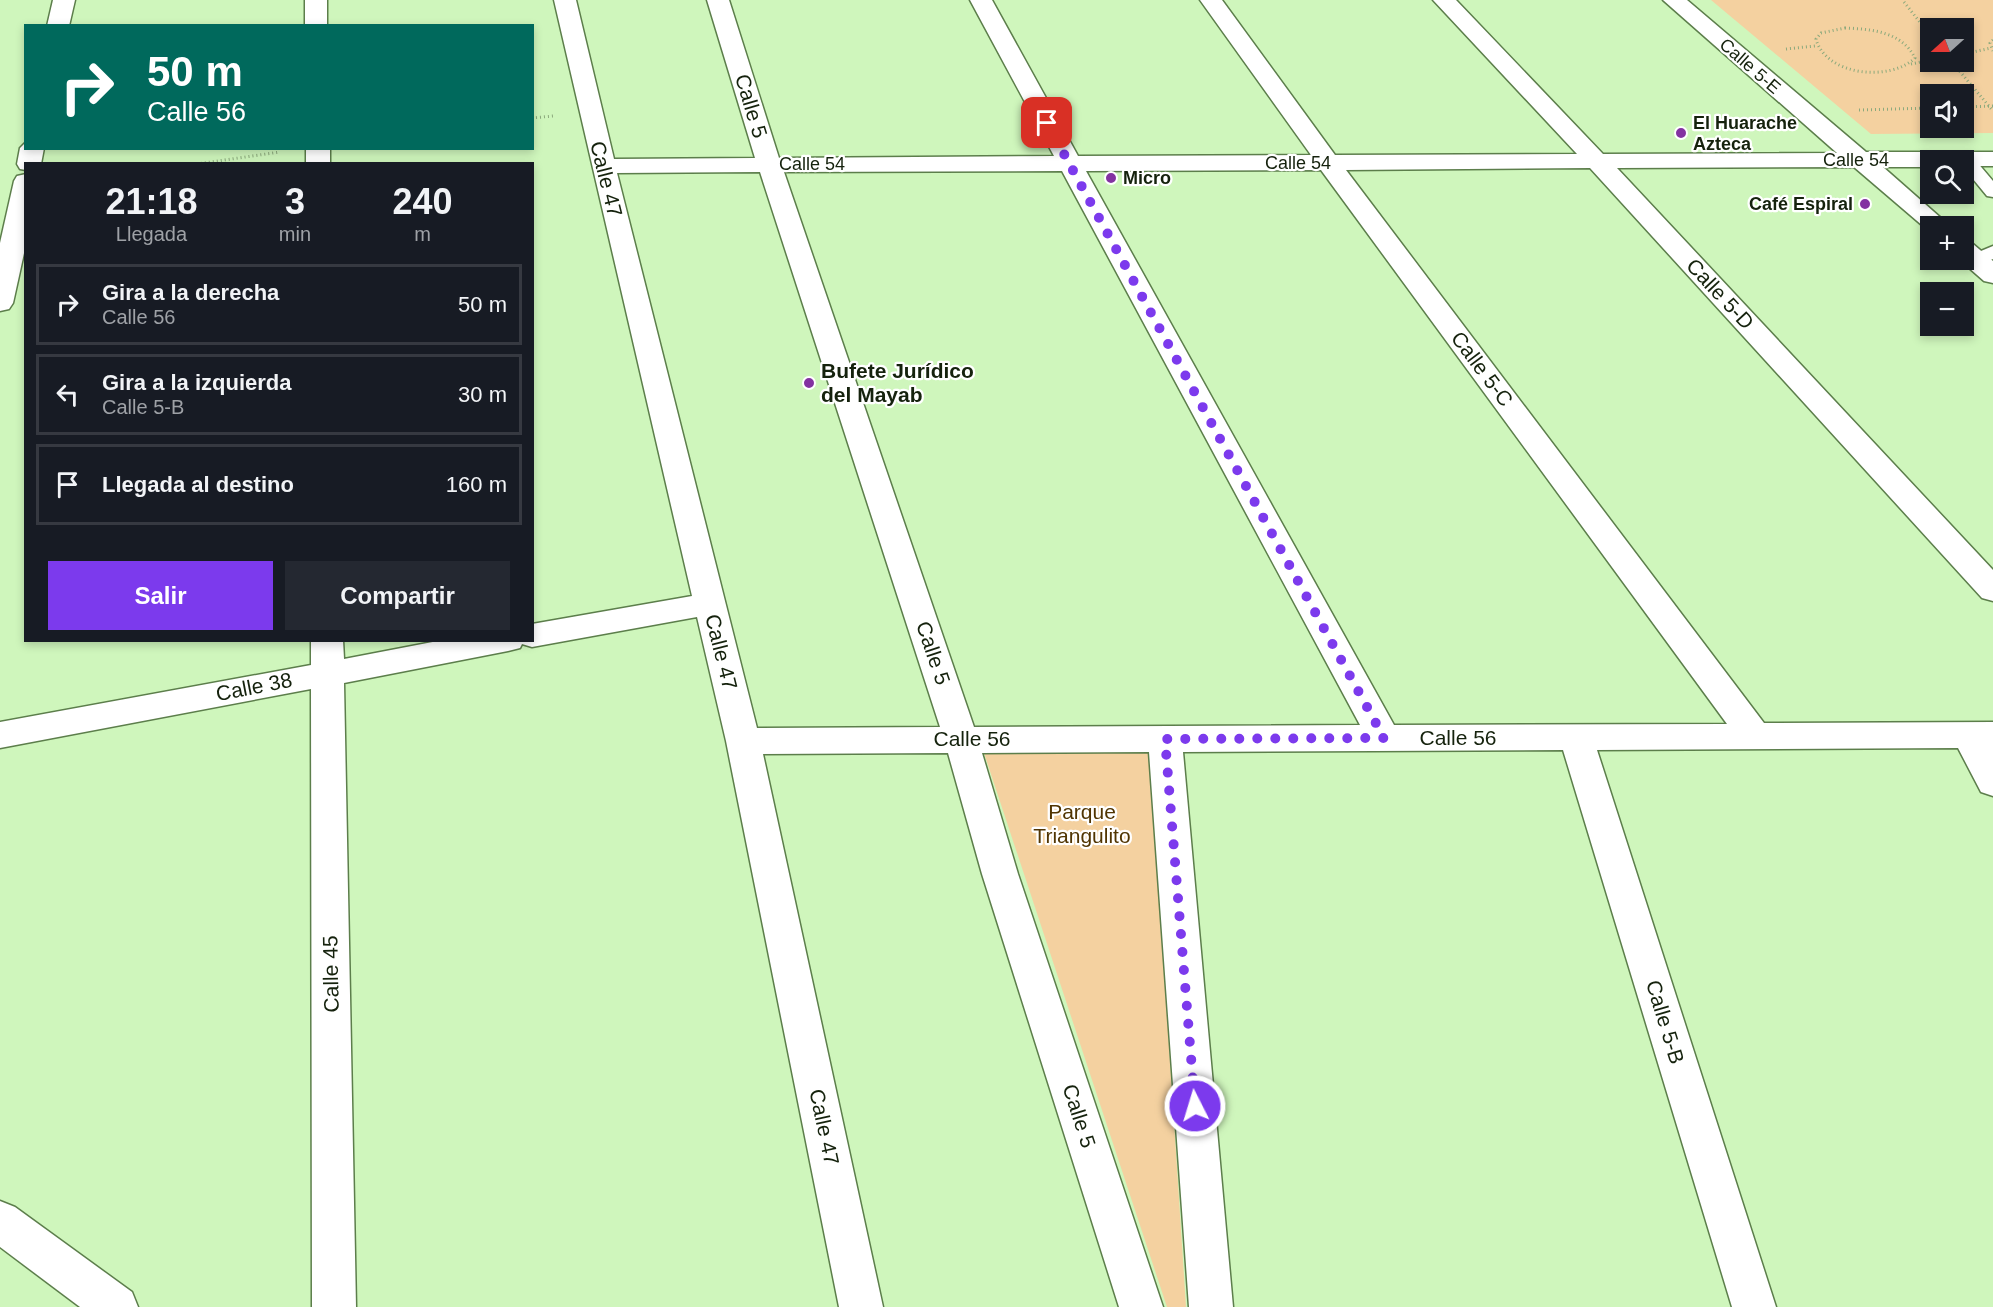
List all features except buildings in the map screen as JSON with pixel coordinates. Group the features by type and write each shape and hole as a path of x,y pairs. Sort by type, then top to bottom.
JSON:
{"street":[{"path":"58,24 64,0"},
{"path":"316,0 316,24"},
{"name":"Calle 47","path":"565,0 603,166 743,741 861,1307"},
{"name":"Calle 5","path":"718,0 769,164 962,739 1004,886 1141,1307"},
{"path":"981,0 1384,738"},
{"name":"Calle 5-C","path":"1211,0 1328,162 1755,736"},
{"name":"Calle 5-D","path":"1444,0 1597,161 1993,590"},
{"name":"Calle 5-E","path":"1674,0 1925,216"},
{"name":"Calle 54","path":"603,166 1920,159"},
{"name":"Calle 54","path":"1974,159 1993,159"},
{"path":"0,303 24,190"},
{"path":"534,636 710,604"},
{"name":"Calle 38","path":"0,735 328,657 487,642"},
{"name":"Calle 45","path":"328,657 334,1307"},
{"path":"1981,735 1993,783"},
{"name":"Calle 56","path":"743,741 1981,735"},
{"name":"Calle 5-B","path":"1576,737 1754,1307"},
{"path":"1165,739 1211,1307"},
{"path":"0,1221 116,1307"}],"lane":[{"path":"1974,170 1993,192"}],"path":[{"path":"1904,2 1920,22"},
{"path":"1911,64 1915,58 1912,50 1899,40 1877,31 1845,28 1821,33 1816,39 1815,46 1821,53 1837,63 1859,70 1890,72 1920,62"},
{"path":"1974,53 1992,50 1993,40"},
{"path":"1961,72 1992,108"},
{"path":"1974,107 1992,108"},
{"path":"1850,110 1920,108"},
{"path":"212,162 287,152"}],"green space":[{"path":"1711,0 1993,0 1993,133 1974,133 1974,84 1920,84 1920,134 1871,134"},
{"name":"Parque Triangulito","path":"1150,751 1186,1307 1167,1307 984,753"}],"place":[{"name":"El Huarache Azteca","path":"1681,133"},
{"name":"Micro","path":"1111,178"},
{"name":"Café Espiral","path":"1865,204"},
{"name":"Bufete Jurídico del Mayab","path":"809,383"}],"route":[{"path":"1047,123 1384,738 1165,739 1195,1106"}]}
